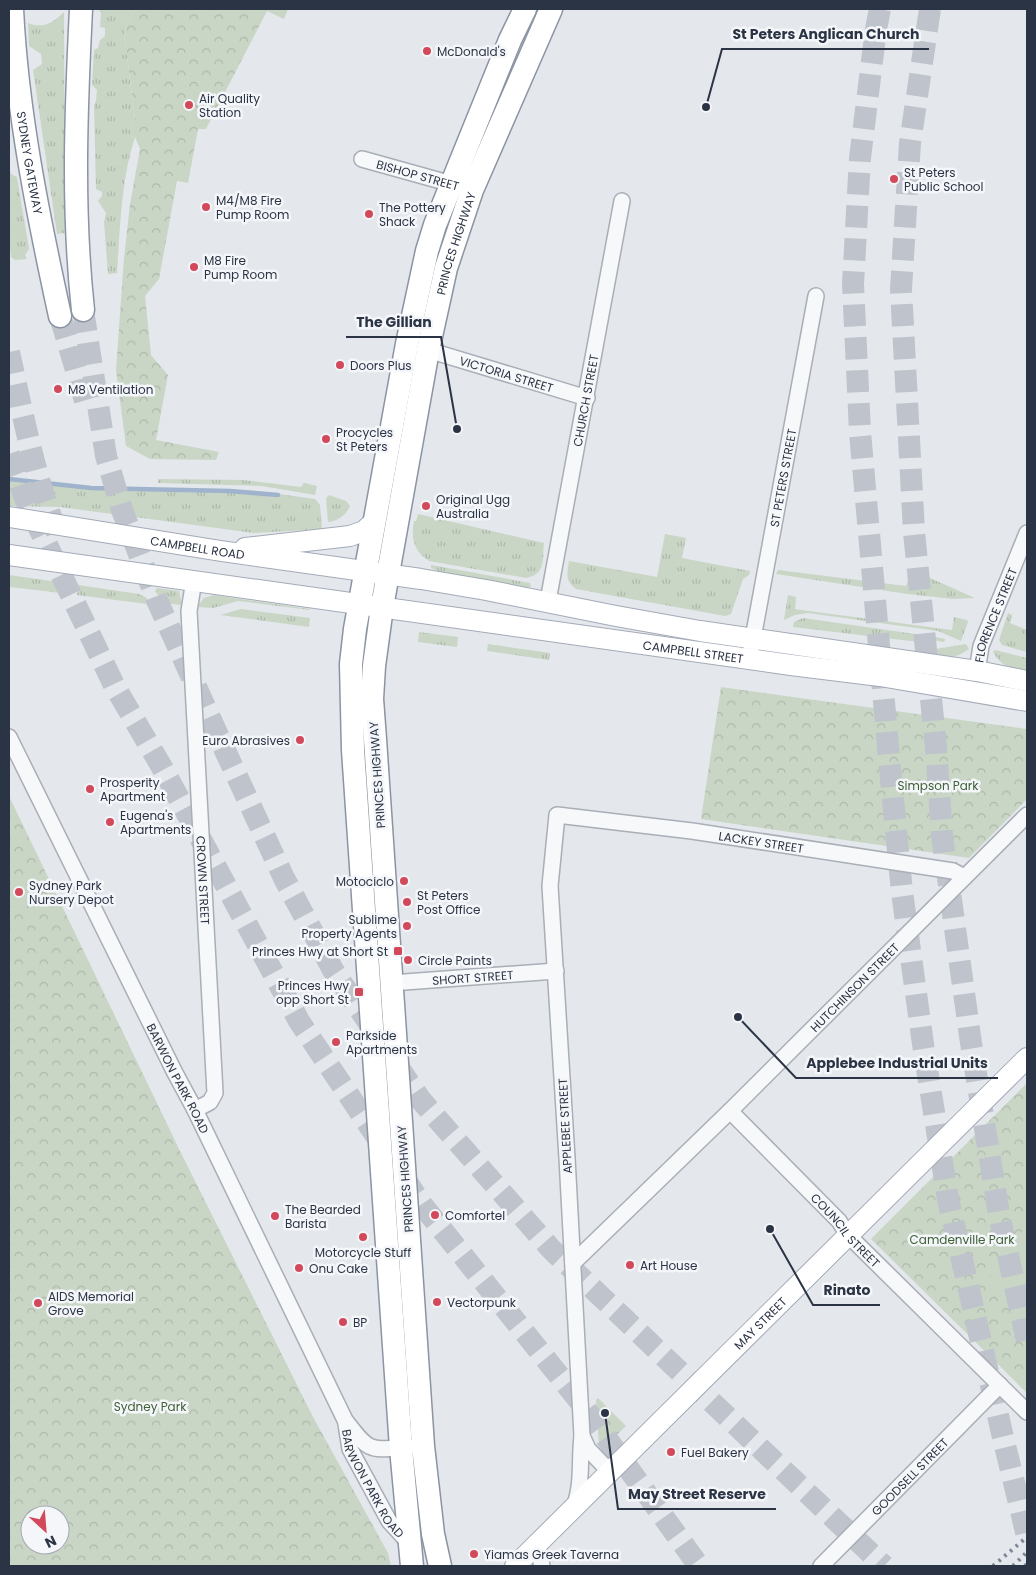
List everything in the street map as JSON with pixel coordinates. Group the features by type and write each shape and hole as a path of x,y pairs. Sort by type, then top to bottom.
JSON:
{"highway":[{"path":"80,9 76,96 76,198 77,247 83,310"},
{"name":"PRINCES HIGHWAY","path":"412,1566 401,1448 351,713 351,664 359,604 376,573 428,350 462,187 510,40 525,9"},
{"name":"PRINCES HIGHWAY","path":"440,1566 433,1534 401,1448 391,983 372,700 374,666 382,607 376,573 374,522 407,344 427,251 435,225 462,187 551,9"},
{"name":"SYDNEY GATEWAY","path":"12,10 25,126 44,238 60,316"}],"main road":[{"name":"CAMPBELL ROAD","path":"9,517 221,551 376,573"},
{"path":"221,551 276,543 350,536 364,531 374,522"},
{"path":"9,555 359,604"},
{"name":"CAMPBELL STREET","path":"376,573 548,601 624,618 977,671 1027,681"},
{"name":"CAMPBELL STREET","path":"359,604 889,678 1027,701"},
{"name":"MAY STREET","path":"515,1566 1027,1058"}],"street":[{"name":"BISHOP STREET","path":"362,159 462,187"},
{"name":"CHURCH STREET","path":"548,601 622,201"},
{"name":"ST PETERS STREET","path":"749,659 816,296"},
{"name":"VICTORIA STREET","path":"428,350 586,398"},
{"name":"FLORENCE STREET","path":"977,671 981,646 1027,533"},
{"name":"CROWN STREET","path":"194,580 189,611 215,1093 210,1102 195,1110"},
{"name":"BARWON PARK ROAD","path":"9,737 195,1110 345,1420 364,1444 373,1448 401,1448"},
{"name":"LACKEY STREET","path":"557,815 692,831 953,871 964,877"},
{"name":"APPLEBEE STREET","path":"557,815 550,886 582,1436 579,1457 579,1488 573,1509"},
{"name":"HUTCHINSON STREET","path":"573,1263 730,1111 1027,815"},
{"name":"SHORT STREET","path":"391,983 556,971"},
{"name":"COUNCIL STREET","path":"730,1111 839,1220 848,1235 1027,1412"},
{"name":"GOODSELL STREET","path":"820,1566 1000,1386"},
{"name":"BARWON PARK ROAD","path":"345,1420 350,1449 389,1521 409,1543"},
{"path":"582,1436 588,1450 610,1472"},
{"path":"365,1476 367,1462 401,1448"},
{"path":"537,1544 542,1566"}],"green space":[{"path":"98,9 137,9 132,14 124,33 135,119 130,129 130,136 135,137 124,187 117,273 108,274 104,222 106,213 98,201 102,196 102,192 96,189 94,105 97,90 92,85 94,50 98,48 100,40 105,36 105,28 100,27 101,13"},
{"path":"137,9 288,9 284,19 267,11 206,129 198,129 188,183 177,181 159,279 145,296 151,355 168,375 156,440 219,452 216,460 150,459 126,446 116,370 124,258 130,204 140,149 135,137 130,136 130,129 135,119 124,33 132,14"},
{"path":"64,12 65,233 57,234 33,70 42,64 41,54 29,46 28,23 33,25 48,24"},
{"path":"9,167 11,174 17,177 29,249 25,255 27,259 15,260 11,257 9,243"},
{"path":"9,477 48,483 105,487 250,490 315,499 320,505 322,529 254,533 60,507 9,506"},
{"path":"158,479 243,480 301,487 304,483 317,486 315,495 262,486 158,483"},
{"path":"329,495 346,501 350,506 341,517 328,522 326,498"},
{"path":"418,514 544,543 542,565 537,573 526,578 429,561 419,553 414,544 414,521 416,521"},
{"path":"665,534 686,538 682,558 750,571 749,575 743,579 731,614 725,616 576,589 568,580 569,561 657,577"},
{"path":"431,565 530,583 531,587 525,588 445,574 431,568"},
{"path":"778,570 906,586 912,570 975,598 953,599 908,594 776,574"},
{"path":"9,575 72,584 70,594 9,587"},
{"path":"78,585 139,594 147,598 147,604 77,595"},
{"path":"157,588 179,591 182,605 163,600 155,591"},
{"path":"214,595 310,610 238,601 213,608 197,607 204,598"},
{"path":"788,595 796,597 795,609 801,610 952,630 954,617 967,620 968,622 961,641 938,631 808,613 795,615 784,620"},
{"path":"241,609 310,618 309,627 220,615"},
{"path":"1008,613 1012,615 1010,623 1027,630 1027,652 1002,645 999,640"},
{"path":"803,618 945,639 944,642 932,640 919,642 793,627 794,622"},
{"path":"419,632 458,637 457,647 418,642"},
{"path":"488,644 550,653 549,660 487,651"},
{"path":"966,644 969,649 960,655 948,657 934,655 935,649"},
{"path":"995,650 1027,658 1027,671 1003,664 993,652"},
{"name":"Simpson Park","path":"721,687 1027,729 1027,799 969,858 701,819"},
{"name":"Sydney Park","path":"9,796 180,1151 313,1417 388,1553 391,1566 9,1566"},
{"name":"Camdenville Park","path":"1027,1083 1027,1393 871,1239"},
{"path":"1027,1225 1027,1313 985,1284"},
{"path":"598,1398 626,1426 603,1448 599,1445 596,1400"}],"waterway":[{"path":"9,479 91,488 230,491 278,495"}],"tunnel":[{"path":"880,9 860,158 853,284 860,432 889,758 902,892 923,1044 948,1199 1027,1536"},
{"path":"930,9 910,143 901,289 914,532 936,748 942,835 971,1043 999,1214 1027,1341"},
{"path":"83,310 106,456 122,510 156,598 216,731 284,878 333,970 420,1099 551,1249 884,1566"},
{"path":"60,316 86,404"},
{"path":"9,352 36,470 59,538"},
{"path":"9,454 27,503 114,685 163,769 299,1021 423,1206 581,1403 699,1566"}],"railway":[{"path":"993,1566 1027,1537"},
{"path":"1013,1566 1027,1552"}],"place":[{"name":"McDonald's","path":"427,51"},
{"name":"Air Quality Station","path":"189,105"},
{"name":"St Peters Anglican Church","path":"706,107"},
{"name":"St Peters Public School","path":"894,179"},
{"name":"M4/M8 Fire Pump Room","path":"206,207"},
{"name":"The Pottery Shack","path":"369,214"},
{"name":"M8 Fire Pump Room","path":"194,267"},
{"name":"Doors Plus","path":"340,365"},
{"name":"M8 Ventilation","path":"58,389"},
{"name":"The Gillian","path":"457,429"},
{"name":"Procycles St Peters","path":"326,439"},
{"name":"Original Ugg Australia","path":"426,506"},
{"name":"Euro Abrasives","path":"300,740"},
{"name":"Prosperity Apartment","path":"90,789"},
{"name":"Eugena's Apartments","path":"110,822"},
{"name":"Motociclo","path":"404,881"},
{"name":"Sydney Park Nursery Depot","path":"19,892"},
{"name":"St Peters Post Office","path":"407,902"},
{"name":"Sublime Property Agents","path":"407,926"},
{"name":"Princes Hwy at Short St","path":"398,951"},
{"name":"Circle Paints","path":"408,960"},
{"name":"Princes Hwy opp Short St","path":"359,992"},
{"name":"Applebee Industrial Units","path":"738,1017"},
{"name":"Parkside Apartments","path":"336,1042"},
{"name":"Comfortel","path":"435,1215"},
{"name":"The Bearded Barista","path":"275,1216"},
{"name":"Rinato","path":"770,1229"},
{"name":"Motorcycle Stuff","path":"363,1237"},
{"name":"Art House","path":"630,1265"},
{"name":"Onu Cake","path":"299,1268"},
{"name":"Vectorpunk","path":"437,1302"},
{"name":"AIDS Memorial Grove","path":"38,1303"},
{"name":"BP","path":"343,1322"},
{"name":"May Street Reserve","path":"605,1413"},
{"name":"Fuel Bakery","path":"671,1452"},
{"name":"Yiamas Greek Taverna","path":"474,1554"}]}
